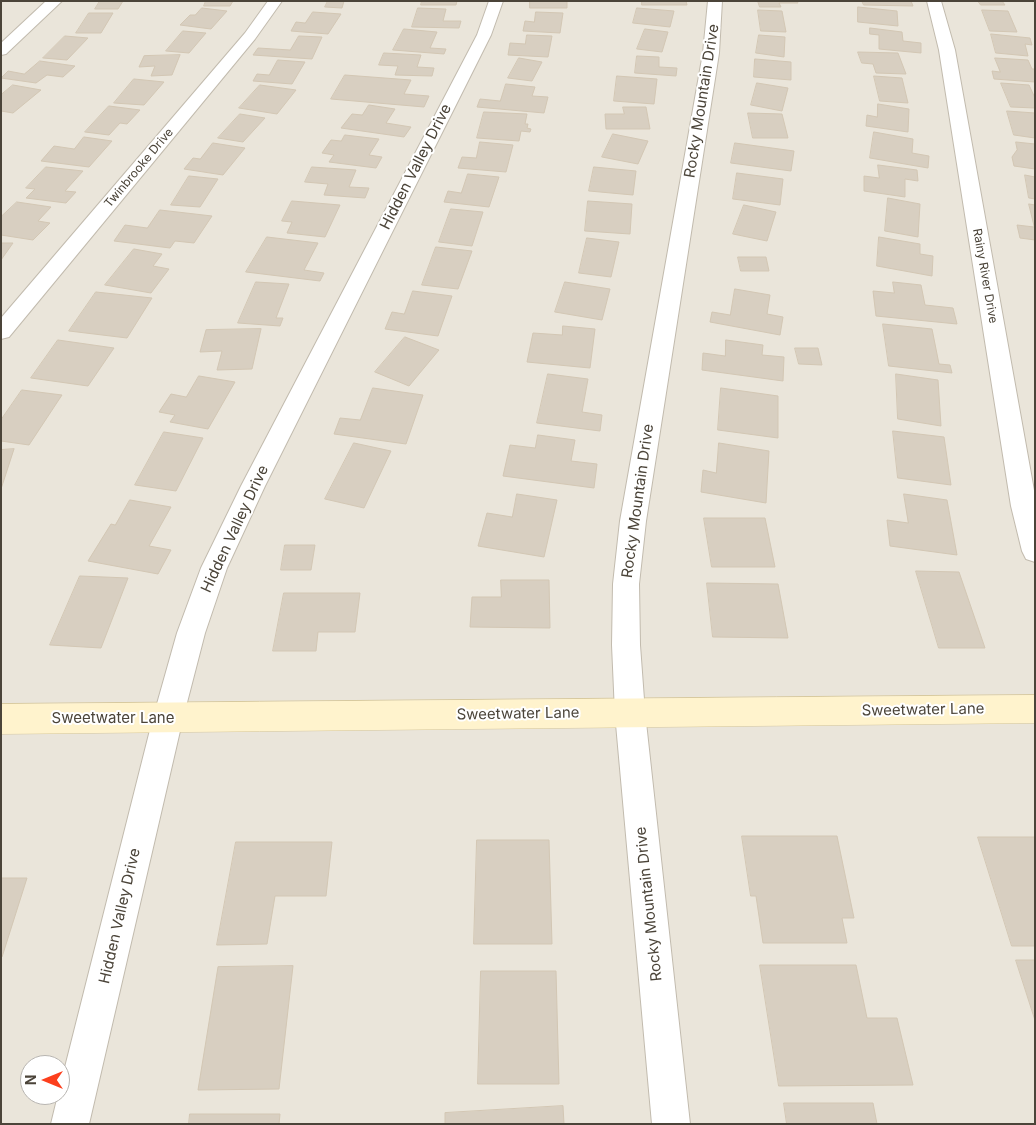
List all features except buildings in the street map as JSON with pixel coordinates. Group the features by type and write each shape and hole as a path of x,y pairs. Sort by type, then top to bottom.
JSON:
{"street":[{"path":"1,51 55,1"},
{"name":"Twinbrooke Drive","path":"1,332 250,36 275,1"},
{"name":"Hidden Valley Drive","path":"70,1124 168,718 191,632 214,568 253,486 484,35 496,1"},
{"name":"Rocky Mountain Drive","path":"671,1124 630,713 626,645 626,584 632,521 711,53 715,1"},
{"name":"Rainy River Drive","path":"934,1 947,50 1024,506 1035,552"},
{"name":"Sweetwater Lane","path":"1,719 1035,709"}],"shaded area":[{"path":"1,1 1035,1 1035,1124 1,1124"}]}
